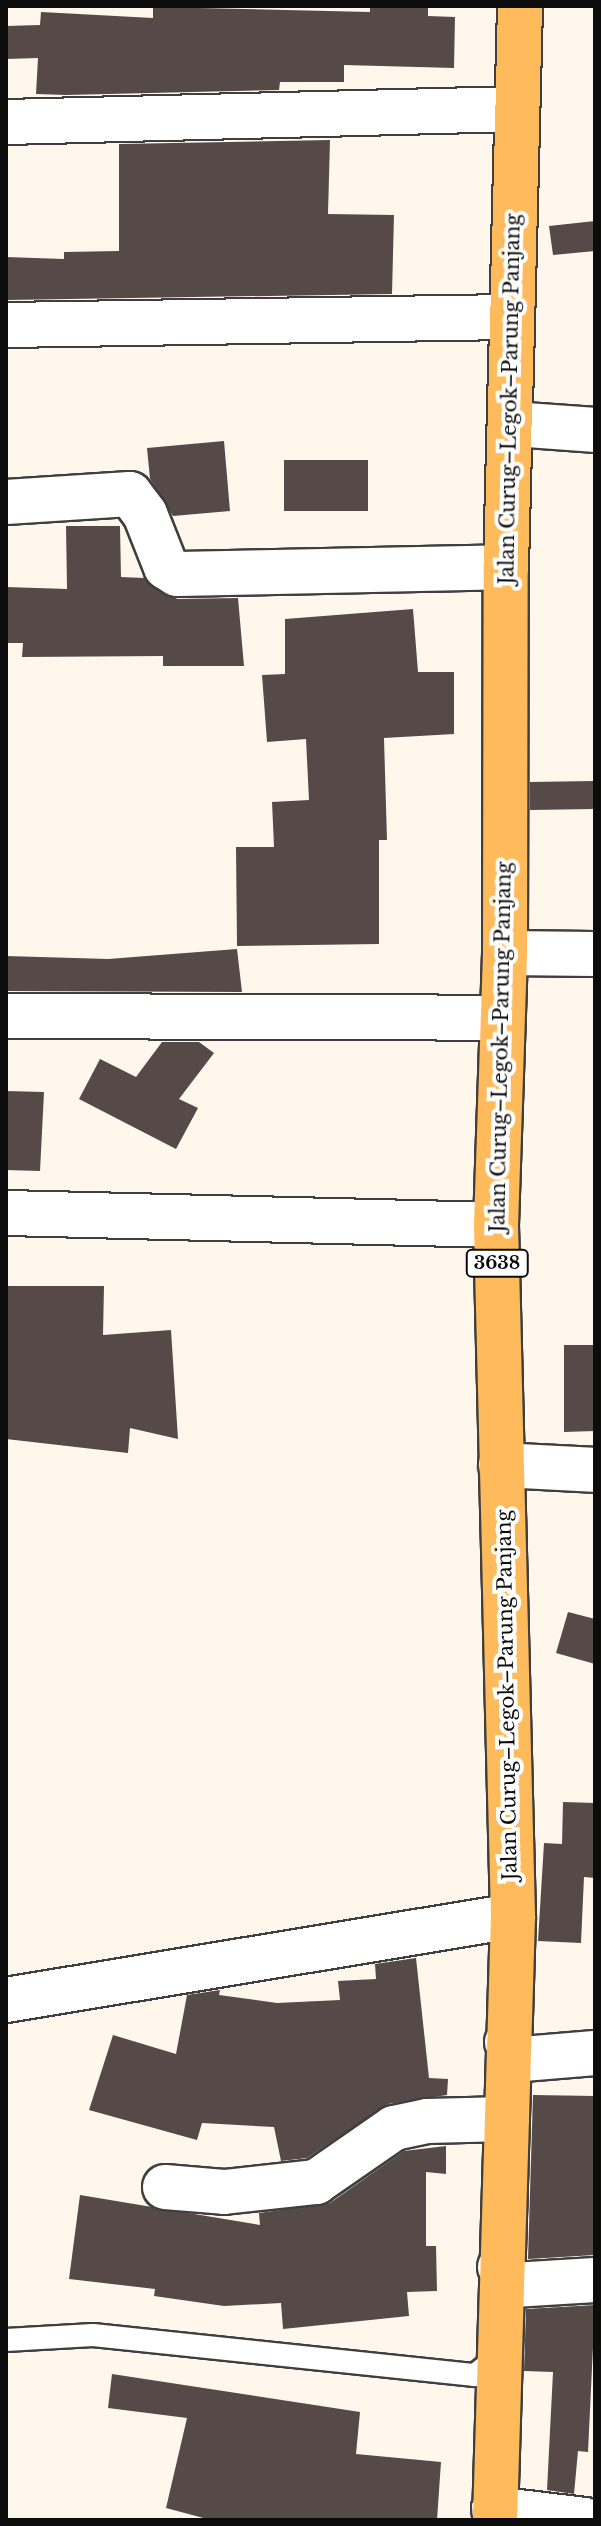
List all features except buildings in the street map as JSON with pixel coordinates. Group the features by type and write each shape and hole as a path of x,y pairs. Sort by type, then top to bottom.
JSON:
{"main road":[{"name":"Jalan Curug–Legok–Parung Panjang","path":"494,2515 513,1916 496,1225 505,953 506,567 512,424 510,317 520,6"}],"street":[{"path":"6,122 517,109"},
{"path":"6,325 510,317"},
{"path":"512,424 595,430"},
{"path":"6,502 130,494 145,514 166,567 177,574 506,567"},
{"path":"505,953 595,954"},
{"path":"6,1016 502,1018"},
{"path":"6,1213 496,1225"},
{"path":"501,1465 595,1470"},
{"path":"6,2000 513,1916"},
{"path":"507,2042 523,2059 595,2053"},
{"path":"165,2187 224,2192 316,2182 394,2128 427,2121 507,2119"},
{"path":"500,2267 513,2285 595,2280"},
{"path":"494,2515 585,2520"}],"lane":[{"path":"6,2340 93,2335 475,2375 497,2358"}]}
